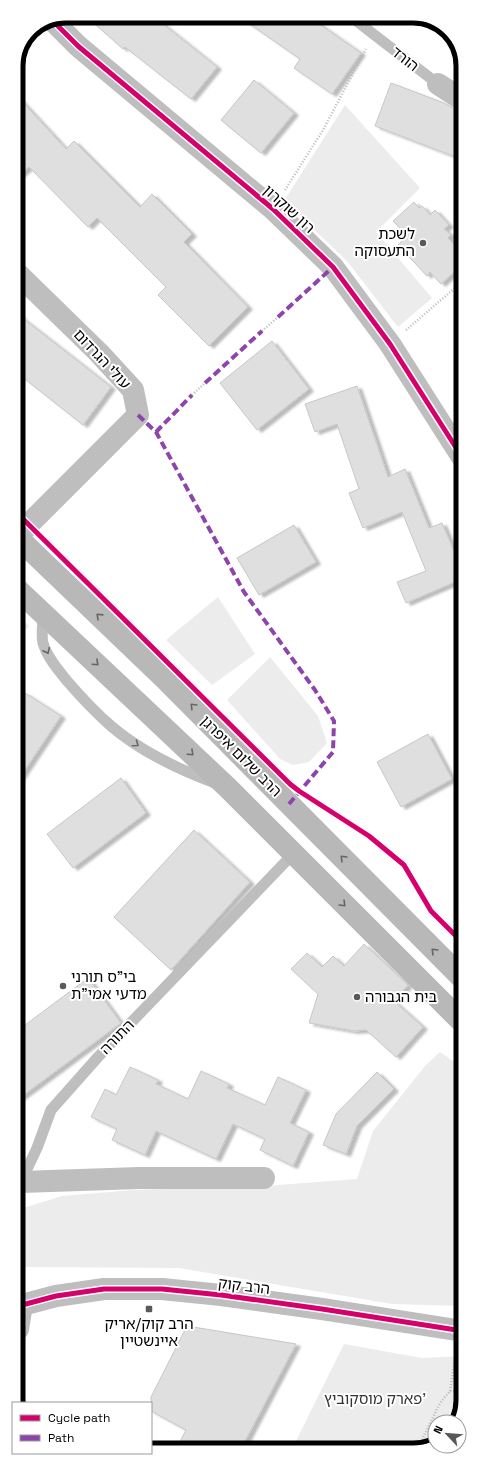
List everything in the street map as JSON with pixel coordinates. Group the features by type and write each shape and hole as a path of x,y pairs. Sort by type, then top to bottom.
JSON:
{"main road":[{"name":"הרב שלום איפרגן","path":"23,544 163,677 456,972"},
{"name":"הרב שלום איפרגן","path":"23,595 228,788 456,1017"}],"street":[{"name":"רון שוקרון","path":"56,25 78,46 273,209 333,267 390,344 456,448"},
{"name":"הורד","path":"438,84 456,96"},
{"name":"עולי הגרדום","path":"23,279 99,353 133,390 138,415 23,531"},
{"path":"23,1184 132,1178 264,1178"},
{"name":"הרב קוק","path":"23,1302 104,1289 162,1289 221,1295 456,1329"}],"lane":[{"name":"הורד","path":"359,23 438,84"},
{"path":"43,613 43,643 58,670 79,694 111,726 146,751 188,773 228,788"},
{"name":"התורה","path":"23,1176 37,1148 51,1110 98,1057 293,854"}],"path":[{"path":"273,209 299,171 324,130 373,34"},
{"path":"390,344 456,287"},
{"path":"262,331 278,317"},
{"path":"192,395 205,383"},
{"path":"421,1443 440,1403 450,1391 456,1358"},
{"path":"450,1391 456,1391"}],"green space":[{"path":"345,105 420,188 376,232 432,298 398,327 347,261 284,201"},
{"path":"218,597 255,654 212,685 166,640"},
{"path":"23,620 29,626 23,634"},
{"path":"270,657 318,716 327,743 309,762 293,765 280,759 227,700"},
{"path":"440,1052 456,1063 456,1306 392,1304 179,1268 23,1267 23,1208 62,1196 133,1190 265,1186 357,1179 373,1131 425,1066"},
{"name":"פארק מוסקוביץ'","path":"344,1344 422,1358 456,1356 456,1405 454,1414 427,1414 427,1441 413,1443 295,1443"}],"building":[{"path":"94,23 162,23 217,67 191,99 125,47 123,49"},
{"path":"248,23 318,23 361,53 332,94 294,68 300,59"},
{"path":"254,80 294,113 261,153 221,120"},
{"path":"391,83 444,103 456,110 456,157 375,126"},
{"path":"23,103 66,149 74,141 140,207 152,194 192,234 184,242 248,307 209,346 158,295 166,287 97,218 88,227 29,167 23,172"},
{"name":"לשכת התעסוקה","path":"414,202 419,208 422,206 430,215 435,210 449,225 444,229 451,235 448,238 456,246 456,270 441,284 430,272 427,276 398,245 407,236 393,221"},
{"path":"23,318 111,387 83,425 23,378"},
{"path":"272,341 309,389 257,430 220,383"},
{"path":"357,386 388,477 405,469 429,528 442,523 456,556 456,582 406,603 397,582 426,571 402,512 363,528 349,493 359,489 337,424 315,432 305,404"},
{"path":"294,525 316,562 259,595 237,558"},
{"path":"25,693 61,716 23,773 23,696"},
{"path":"428,734 452,779 401,807 377,762"},
{"path":"121,778 146,813 73,868 47,834"},
{"path":"194,830 250,882 171,970 114,917"},
{"name":"בית הגבורה","path":"364,944 408,985 394,1001 423,1027 396,1057 366,1030 354,1031 309,1023 318,994 291,969 307,953 322,967 333,956 344,966"},
{"path":"88,978 121,1023 23,1096 23,1027"},
{"path":"130,1067 158,1080 156,1084 188,1099 201,1071 229,1084 227,1088 265,1105 278,1077 306,1090 290,1123 309,1132 293,1166 260,1150 265,1139 233,1124 216,1159 156,1131 145,1155 112,1140 117,1129 91,1117 105,1089 116,1095"},
{"path":"377,1072 394,1089 357,1126 346,1154 323,1145 336,1114"},
{"path":"187,1326 296,1344 244,1443 179,1443 186,1430 152,1412 151,1397"}],"marked path":[{"path":"278,317 333,267"},
{"path":"205,383 262,331"},
{"path":"156,432 192,395"},
{"path":"138,415 156,432 244,592 315,690 334,721 333,752 289,804"}],"cycle path":[{"path":"56,24 78,46 273,209 333,267 390,344 456,448"},
{"path":"23,519 290,784 369,836 404,865 431,911 456,936"},
{"path":"23,1305 56,1296 104,1289 162,1289 221,1295 322,1309 456,1330"}],"place":[{"name":"לשכת התעסוקה","path":"423,243"},
{"name":"בי\"ס תורני מדעי אמי\"ת","path":"63,986"},
{"name":"בית הגבורה","path":"357,997"},
{"name":"הרב קוק/אריק איינשטיין","path":"149,1309"}]}
